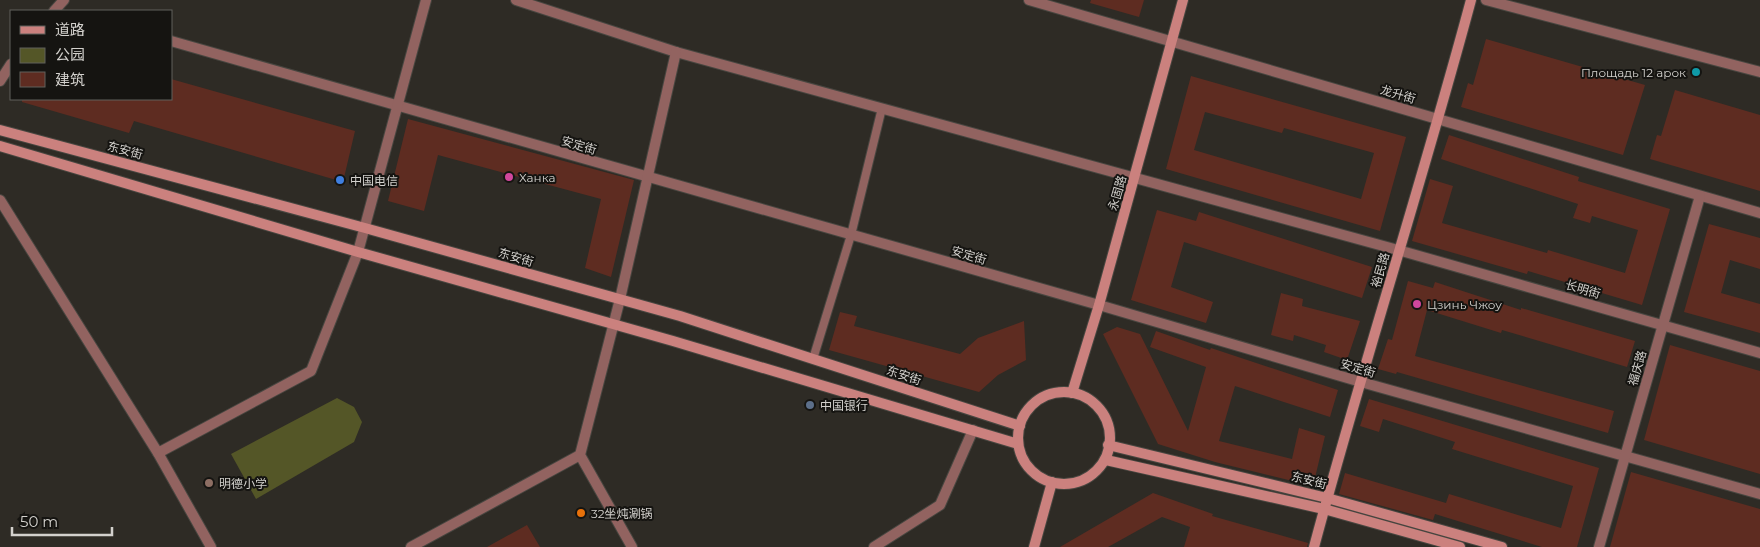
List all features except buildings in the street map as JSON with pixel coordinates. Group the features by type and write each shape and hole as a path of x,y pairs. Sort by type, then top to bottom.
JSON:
{"main road":[{"name":"永固路","path":"1072,392 1099,305 1183,0"},
{"name":"裕民路","path":"1314,547 1398,250 1439,119 1471,0"},
{"name":"东安街","path":"2,130 365,228 620,300 814,359 1020,426"},
{"path":"0,146 358,252 614,324 1018,444"},
{"path":"1058,392 1072,392 1093,401 1104,414 1110,432 1106,460 1088,478 1070,484 1052,482 1036,474 1024,461 1018,444 1020,426 1028,409 1041,398 1058,392"},
{"name":"东安街","path":"1108,445 1327,498 1502,547"},
{"name":"东安街","path":"1106,460 1324,509 1460,547"},
{"path":"1034,547 1052,482"}],"street":[{"path":"55,10 64,0"},
{"path":"158,453 311,371 358,252 426,0"},
{"name":"长明街","path":"516,0 676,52 1398,250 1760,353"},
{"name":"龙升街","path":"1029,0 1760,213"},
{"path":"1486,0 1760,72"},
{"name":"安定街","path":"172,41 397,107 1099,305 1361,382 1760,494"},
{"path":"632,547 580,455 620,300 676,52"},
{"path":"0,81 10,66"},
{"name":"福庆路","path":"1599,547 1700,196"},
{"path":"0,200 158,453 211,547"},
{"path":"874,547 940,505 973,430"},
{"path":"411,547 580,455"}],"lane":[{"path":"814,359 851,235 882,108"}],"green space":[{"path":"337,398 354,407 362,422 354,442 256,499 231,454"}],"place":[{"name":"Площадь 12 арок","path":"1696,72"},
{"name":"Ханка","path":"509,177"},
{"name":"中国电信","path":"340,180"},
{"name":"Цзинь Чжоу","path":"1417,304"},
{"name":"中国银行","path":"810,405"},
{"name":"明德小学","path":"209,483"},
{"name":"32坐炖涮锅","path":"581,513"}]}
